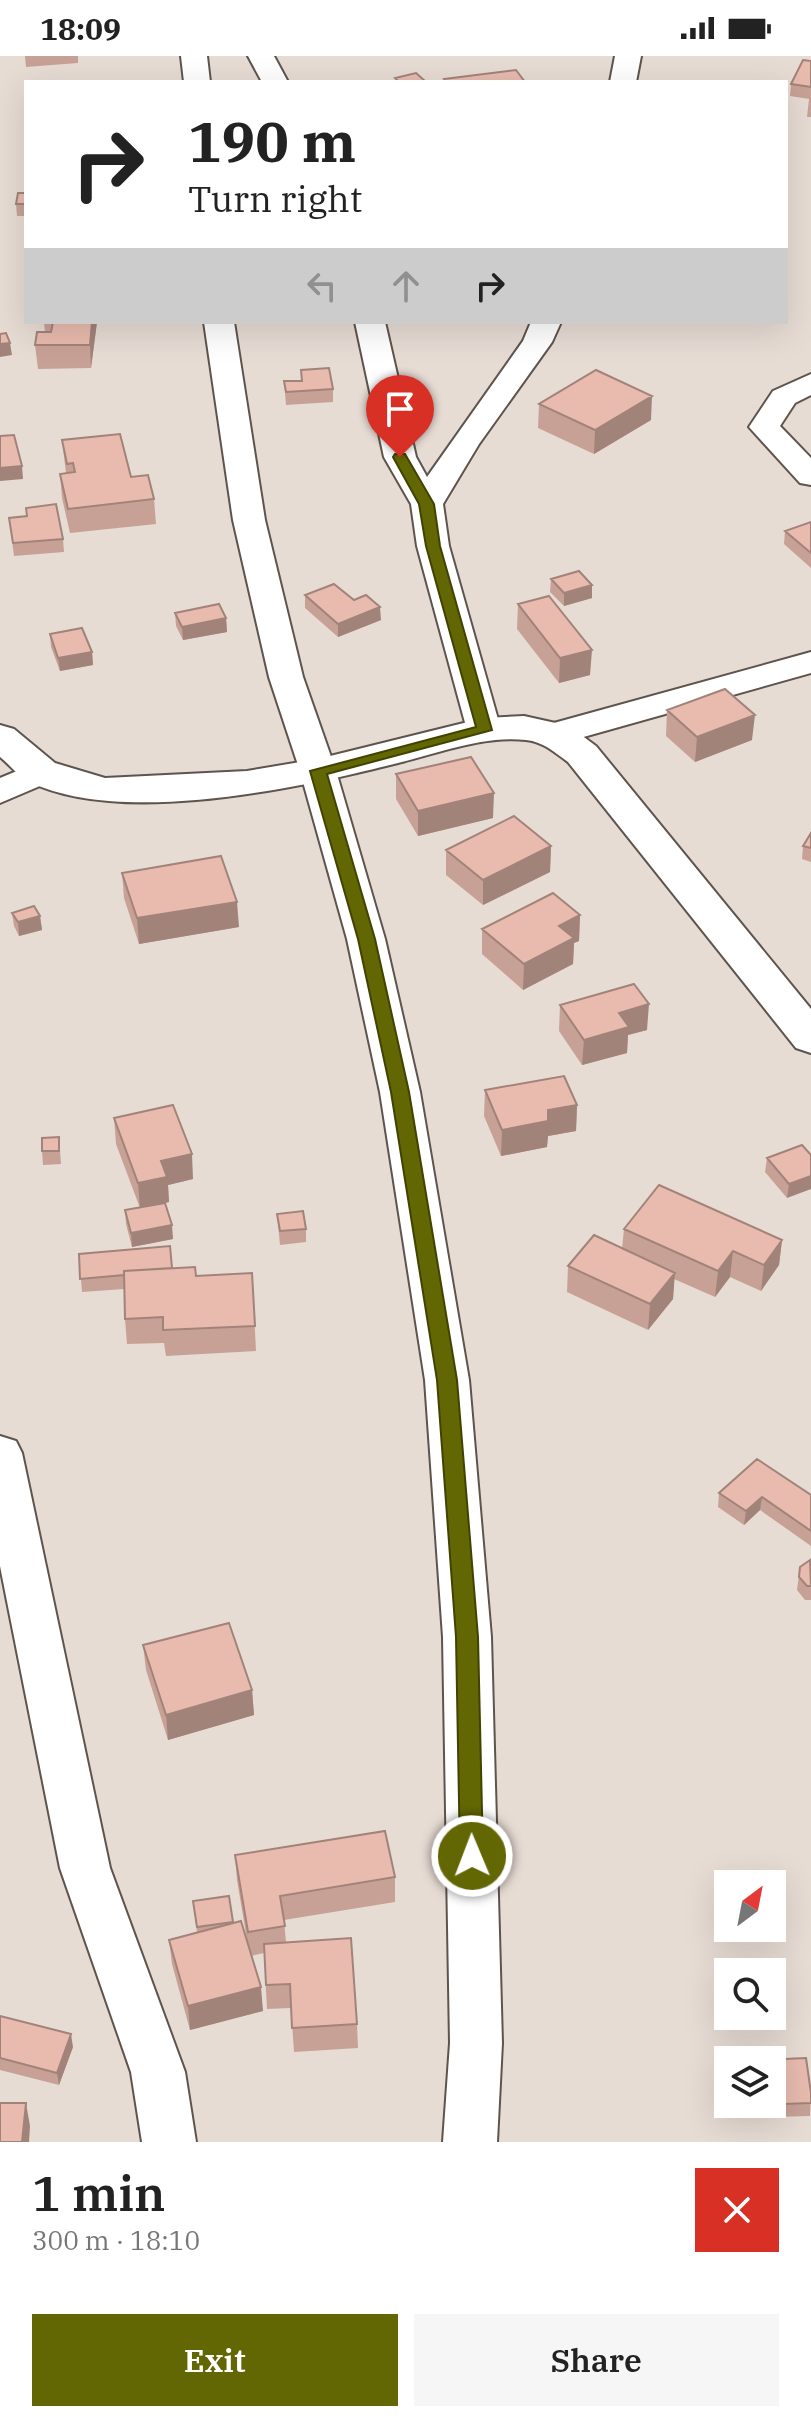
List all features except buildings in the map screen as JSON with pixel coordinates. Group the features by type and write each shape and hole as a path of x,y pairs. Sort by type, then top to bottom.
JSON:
{"street":[{"path":"194,56 197,80"},
{"path":"261,56 274,80"},
{"path":"623,80 628,56"},
{"path":"219,324 249,520 286,677 318,771 366,939 400,1092 447,1380 467,1637 476,2043 470,2142"},
{"path":"370,324 400,457 427,504 433,546 484,730"},
{"path":"427,504 464,443 537,342 545,324"},
{"path":"811,383 784,397 764,427 811,476"},
{"path":"555,734 811,662"},
{"path":"0,737 41,772 104,790 247,783 318,771 484,730 524,728 555,734 582,754 811,1038"},
{"path":"0,792 41,772"},
{"path":"0,1453 85,1868 158,2072 169,2142"}],"route":[{"path":"400,457 427,504 433,546 484,730 318,771 366,939 400,1092 447,1380 467,1637 472,1856"}]}
